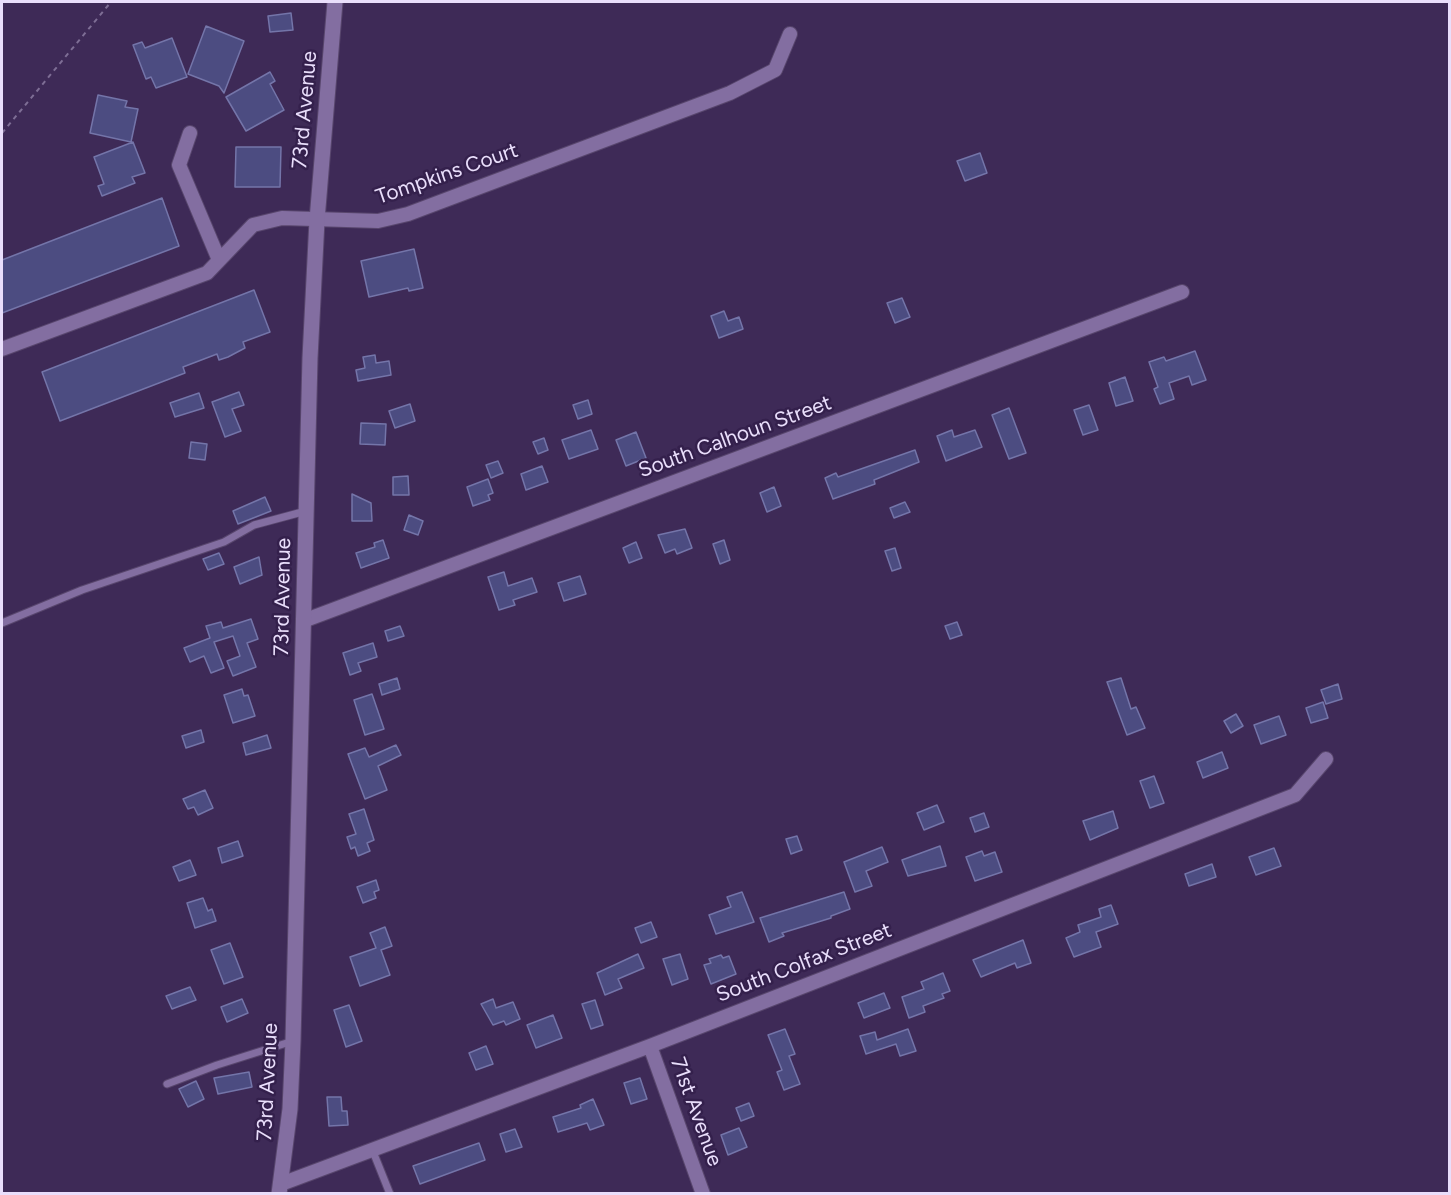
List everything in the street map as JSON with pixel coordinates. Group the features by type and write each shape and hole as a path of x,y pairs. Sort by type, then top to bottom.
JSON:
{"street":[{"name":"73rd Avenue","path":"280,1189 290,1109 293,1041 306,512 317,220 335,2"},
{"name":"Tompkins Court","path":"2,349 207,273 253,225 282,218 378,221 408,214 730,93 775,70 790,34"},
{"path":"190,133 179,165 219,260"},
{"name":"South Calhoun Street","path":"303,621 1182,292"},
{"name":"South Colfax Street","path":"280,1189 372,1149 650,1046 1295,795 1326,759"},
{"name":"71st Avenue","path":"650,1046 703,1194"}],"lane":[{"path":"2,623 82,590 224,542 254,525 306,512"},
{"path":"167,1084 217,1065 293,1041"},
{"path":"372,1149 390,1194"}],"path":[{"path":"2,134 111,2"}],"building":[{"path":"291,13 293,30 270,32 268,16"},
{"path":"206,26 244,41 224,93 219,86 188,74"},
{"path":"172,38 187,77 156,88 151,77 146,79 133,45 142,42 145,48"},
{"path":"270,72 275,81 270,84 284,110 246,131 226,97"},
{"path":"98,95 127,101 125,107 138,109 131,142 90,133"},
{"path":"133,142 145,173 132,177 135,183 102,196 98,186 104,184 94,157"},
{"path":"236,147 281,147 280,187 235,187"},
{"path":"980,153 987,173 965,181 957,161"},
{"path":"162,198 179,246 2,313 2,260"},
{"path":"414,249 423,288 409,291 408,288 369,297 361,261"},
{"path":"254,290 270,332 243,342 245,348 228,357 219,360 217,354 183,367 185,373 60,421 42,372"},
{"path":"902,298 910,317 895,323 887,303"},
{"path":"724,311 728,321 739,317 743,329 719,338 711,316"},
{"path":"1195,351 1206,380 1192,385 1189,376 1169,383 1174,399 1160,404 1154,389 1158,387 1149,362 1164,357 1166,361"},
{"path":"375,355 376,363 389,361 391,375 358,381 356,370 365,368 363,357"},
{"path":"1125,377 1133,401 1116,406 1109,383"},
{"path":"239,392 244,405 232,409 241,431 225,437 212,402"},
{"path":"199,393 204,408 175,417 170,403"},
{"path":"588,400 592,414 578,419 573,405"},
{"path":"410,404 415,421 395,428 389,411"},
{"path":"1089,405 1098,430 1083,435 1074,410"},
{"path":"1009,408 1026,453 1009,459 992,415"},
{"path":"361,423 386,424 385,445 360,444"},
{"path":"591,430 598,449 569,459 562,440"},
{"path":"952,430 954,437 975,430 982,447 946,461 937,436"},
{"path":"636,432 646,458 626,466 616,440"},
{"path":"544,438 548,450 538,454 533,442"},
{"path":"191,442 207,444 205,460 189,458"},
{"path":"915,450 919,462 874,480 875,484 833,499 825,478 836,473 838,477"},
{"path":"498,461 503,473 491,478 486,465"},
{"path":"542,466 548,482 526,490 521,474"},
{"path":"408,476 409,495 393,495 393,477"},
{"path":"488,479 493,493 488,495 490,500 473,506 467,487"},
{"path":"774,487 781,506 767,512 760,493"},
{"path":"352,494 371,503 372,521 352,521"},
{"path":"265,497 271,511 238,524 233,511"},
{"path":"905,502 910,512 894,518 890,508"},
{"path":"409,515 423,521 418,535 404,530"},
{"path":"685,529 692,548 677,554 675,549 665,553 658,535"},
{"path":"383,540 389,558 361,568 356,553 375,547 374,543"},
{"path":"724,540 730,560 720,564 713,544"},
{"path":"636,542 642,558 629,563 623,548"},
{"path":"895,548 901,568 892,571 885,551"},
{"path":"219,553 224,564 208,570 203,559"},
{"path":"259,557 262,575 240,584 234,567"},
{"path":"504,572 508,586 532,578 537,592 513,600 515,605 499,610 488,577"},
{"path":"580,576 586,594 564,601 558,583"},
{"path":"251,619 258,639 247,643 256,667 233,676 227,661 240,656 233,636 214,642 224,668 211,673 204,656 190,662 184,648 210,638 206,626 221,622 223,628"},
{"path":"957,622 962,635 950,639 945,626"},
{"path":"400,626 404,636 388,641 385,631"},
{"path":"373,643 377,657 358,663 361,671 350,675 343,653"},
{"path":"397,678 400,689 382,695 379,684"},
{"path":"1121,678 1131,709 1136,707 1145,728 1127,735 1107,682"},
{"path":"1338,684 1342,699 1326,704 1321,690"},
{"path":"242,689 244,696 248,695 255,716 233,723 224,695"},
{"path":"372,694 384,729 365,735 354,700"},
{"path":"1323,702 1328,718 1311,723 1306,708"},
{"path":"1236,714 1243,726 1231,733 1224,721"},
{"path":"1279,716 1286,735 1261,744 1254,725"},
{"path":"201,730 204,742 186,748 182,736"},
{"path":"267,735 271,748 246,755 243,743"},
{"path":"396,745 401,755 378,766 387,790 365,799 348,754 365,748 369,757"},
{"path":"1222,752 1228,768 1203,778 1197,762"},
{"path":"1154,776 1164,803 1150,808 1140,781"},
{"path":"205,790 213,808 198,815 194,807 188,809 183,799"},
{"path":"937,805 944,822 924,830 917,813"},
{"path":"364,809 374,840 367,843 370,851 358,856 355,847 351,849 347,837 356,834 349,814"},
{"path":"1113,811 1118,828 1090,840 1083,821"},
{"path":"984,813 989,827 975,832 970,818"},
{"path":"797,836 802,850 791,854 786,839"},
{"path":"238,841 243,856 222,863 218,848"},
{"path":"940,846 946,866 908,876 902,860"},
{"path":"882,847 888,862 866,871 872,886 855,892 844,862"},
{"path":"1274,848 1281,866 1256,875 1249,857"},
{"path":"982,851 984,856 995,852 1002,872 975,881 966,857"},
{"path":"190,860 196,875 179,881 173,867"},
{"path":"1212,864 1216,877 1189,886 1185,874"},
{"path":"376,880 379,890 374,892 376,898 363,903 357,887"},
{"path":"742,892 754,922 716,934 709,915 731,907 727,897"},
{"path":"844,892 850,909 831,916 831,918 782,933 784,936 769,942 760,918"},
{"path":"203,898 208,911 212,909 216,921 195,928 187,903"},
{"path":"1111,905 1118,924 1096,932 1101,947 1074,957 1066,938 1080,932 1078,925 1101,917 1099,909"},
{"path":"651,922 657,937 641,943 635,928"},
{"path":"385,927 392,946 381,950 390,975 360,986 350,957 376,948 370,933"},
{"path":"1023,940 1031,963 1017,968 1015,963 981,977 973,960"},
{"path":"230,943 243,977 224,984 211,950"},
{"path":"638,954 644,968 618,979 622,988 605,995 597,973"},
{"path":"680,954 688,979 672,985 663,959"},
{"path":"721,955 723,958 729,956 736,974 711,984 704,965 711,963 709,959"},
{"path":"943,973 950,991 942,994 944,998 923,1006 925,1012 909,1018 902,997 924,989 921,982"},
{"path":"190,987 196,1000 172,1009 166,996"},
{"path":"884,993 890,1008 864,1018 858,1003"},
{"path":"242,999 248,1013 227,1022 221,1007"},
{"path":"493,999 496,1008 513,1002 520,1019 506,1025 504,1021 493,1025 481,1004"},
{"path":"595,1000 603,1025 591,1029 582,1004"},
{"path":"349,1005 362,1041 346,1047 334,1010"},
{"path":"553,1015 562,1038 536,1048 527,1025"},
{"path":"785,1029 795,1054 789,1056 800,1084 784,1090 777,1072 782,1070 768,1035"},
{"path":"908,1029 916,1051 900,1056 896,1044 866,1054 860,1036 875,1032 877,1040"},
{"path":"486,1046 493,1064 476,1070 469,1053"},
{"path":"249,1072 252,1087 218,1094 214,1078"},
{"path":"640,1078 647,1099 631,1104 624,1083"},
{"path":"196,1081 204,1099 188,1107 179,1089"},
{"path":"327,1097 341,1097 342,1111 347,1111 348,1125 329,1126"},
{"path":"593,1099 604,1125 590,1130 587,1123 558,1132 553,1117 581,1108 580,1105"},
{"path":"749,1103 754,1116 741,1121 736,1108"},
{"path":"739,1128 747,1147 728,1155 721,1135"},
{"path":"515,1129 522,1147 506,1152 500,1134"},
{"path":"479,1143 485,1160 420,1184 413,1166"}]}
